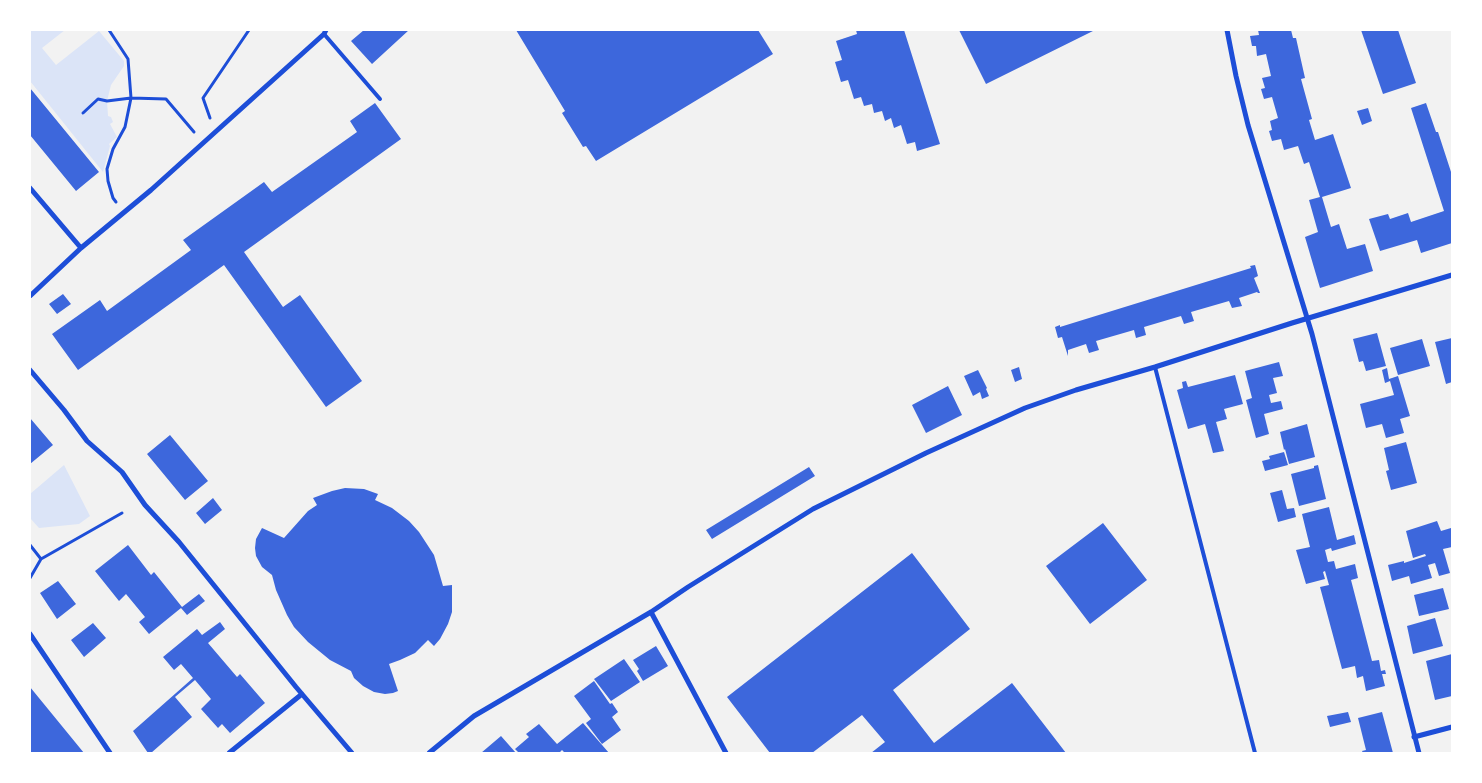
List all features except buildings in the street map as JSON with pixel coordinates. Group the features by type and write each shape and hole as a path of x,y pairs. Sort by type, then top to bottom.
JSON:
{"street":[{"path":"1227,30 1236,76 1251,134 1308,319 1419,753"},
{"path":"30,296 325,32"},
{"path":"30,188 82,248"},
{"path":"429,753 474,716 651,612 813,509 926,453 1026,408 1076,390 1155,368 1452,274"},
{"path":"30,370 64,410 86,441 122,472 146,505 179,542 352,753"},
{"path":"651,612 726,753"},
{"path":"30,634 110,753"},
{"path":"230,753 302,694"},
{"path":"1414,737 1452,727"}],"lane":[{"path":"325,32 380,99"},
{"path":"1155,368 1256,753"}],"path":[{"path":"109,30 128,59 131,98 125,127 113,149 107,169 113,198 123,213"},
{"path":"205,123 211,118 203,98 249,30"},
{"path":"83,113 98,99 107,101 131,98 166,99 194,132 200,128"},
{"path":"30,578 41,559 122,513"},
{"path":"30,545 41,559"}],"shaded area":[{"path":"30,30 65,30 42,48 56,65 99,31 124,61 124,66 111,85 107,101 108,116 111,117 113,122 110,124 117,137 109,144 103,172 30,81"},
{"path":"64,465 90,516 79,524 39,528 30,518 30,494"}]}
